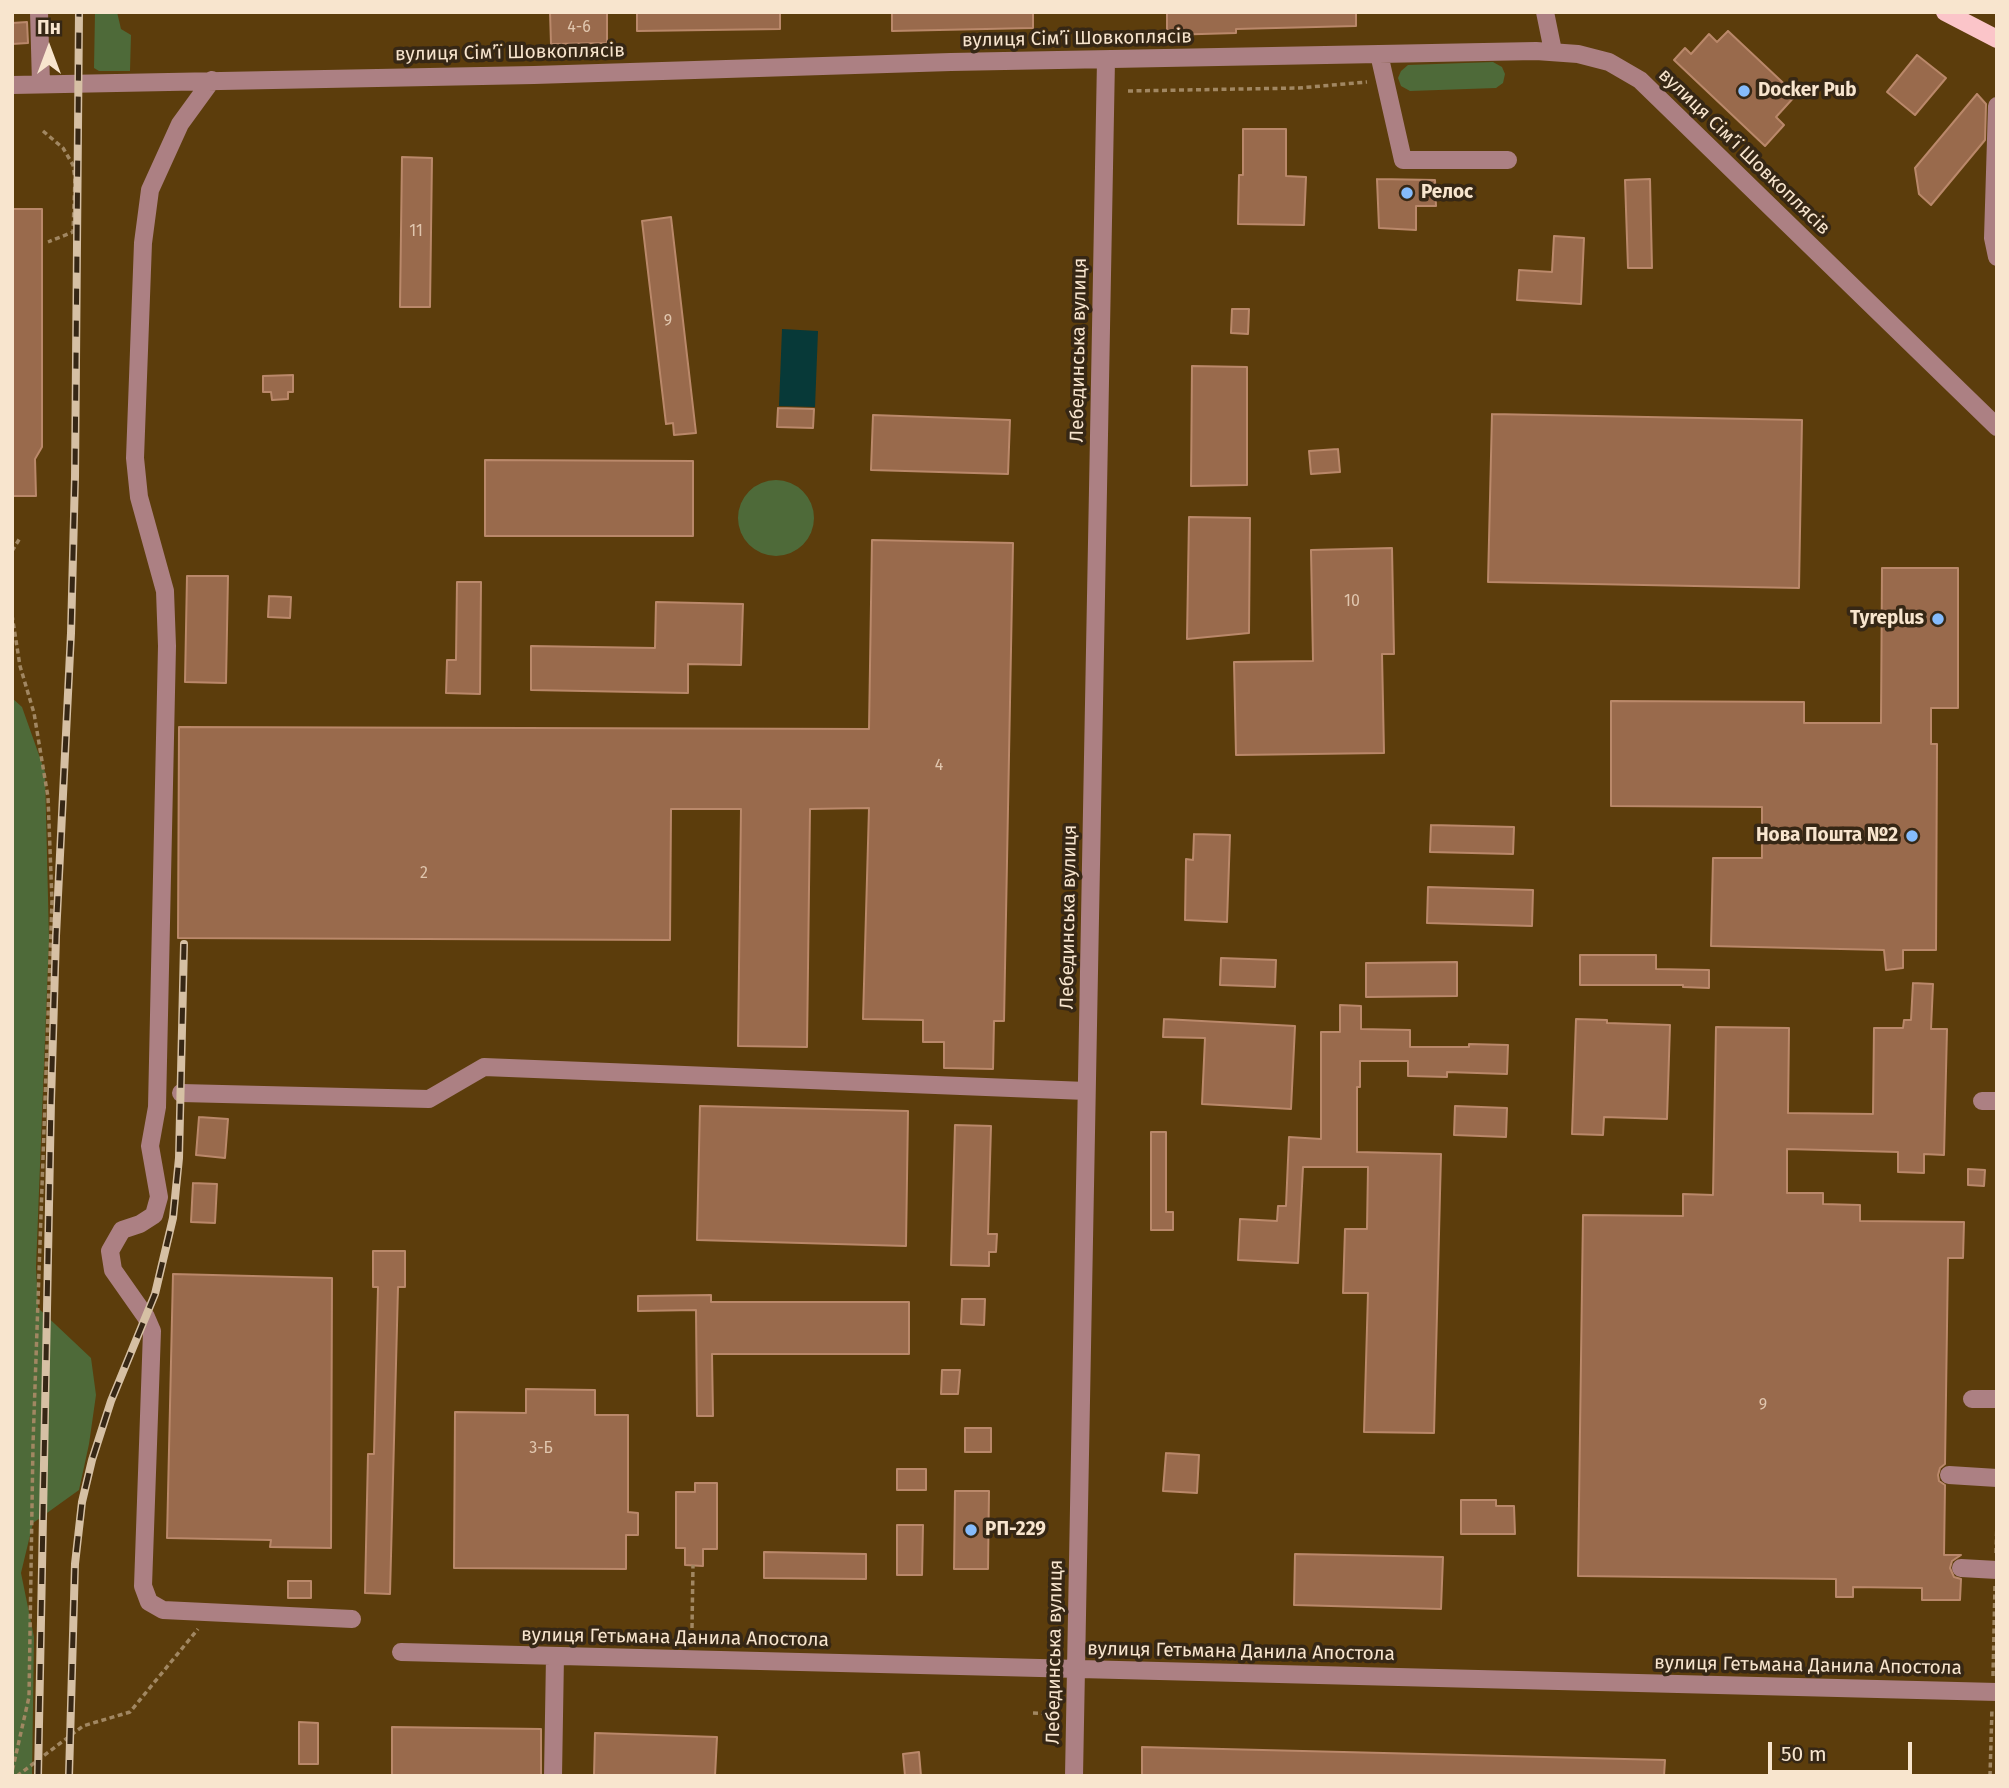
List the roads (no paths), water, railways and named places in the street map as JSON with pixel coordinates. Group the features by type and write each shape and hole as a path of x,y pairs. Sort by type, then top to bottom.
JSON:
{"main road":[{"path":"1945,12 1997,39"}],"street":[{"path":"40,12 41,84"},
{"path":"1545,12 1553,51"},
{"name":"вулиця Сімʼї Шовкоплясів","path":"12,85 1379,54 1553,51 1578,54 1609,62 1640,80 1997,427"},
{"path":"1379,54 1404,160 1508,160"},
{"name":"Лебединська вулиця","path":"1074,1776 1105,60"},
{"path":"212,80 180,124 150,190 143,243 135,458 139,497 165,592 167,646 157,1107 150,1146 159,1197 154,1215 140,1224 121,1230 110,1251 113,1270 146,1317 152,1331 143,1586 149,1602 163,1610 352,1619"},
{"path":"1997,106 1993,238 1997,257"},
{"path":"181,1093 429,1099 484,1067 1086,1091"},
{"path":"1972,1399 1997,1399"},
{"path":"1948,1475 1997,1478"},
{"path":"1961,1568 1996,1570"},
{"name":"вулиця Гетьмана Данила Апостола","path":"401,1652 1994,1692"},
{"path":"553,1776 555,1656"}],"water":[{"path":"782,329 818,331 815,407 779,406"}],"railway":[{"path":"38,1776 51,1101 75,477 79,12"},
{"path":"69,1776 75,1564 82,1502 111,1401 155,1294 173,1218 179,1158 184,944"}],"place":[{"name":"Docker Pub","path":"1744,91"},
{"name":"Релос","path":"1407,193"},
{"name":"Tyreplus","path":"1938,619"},
{"name":"Нова Пошта №2","path":"1912,836"},
{"name":"РП-229","path":"971,1530"}]}
